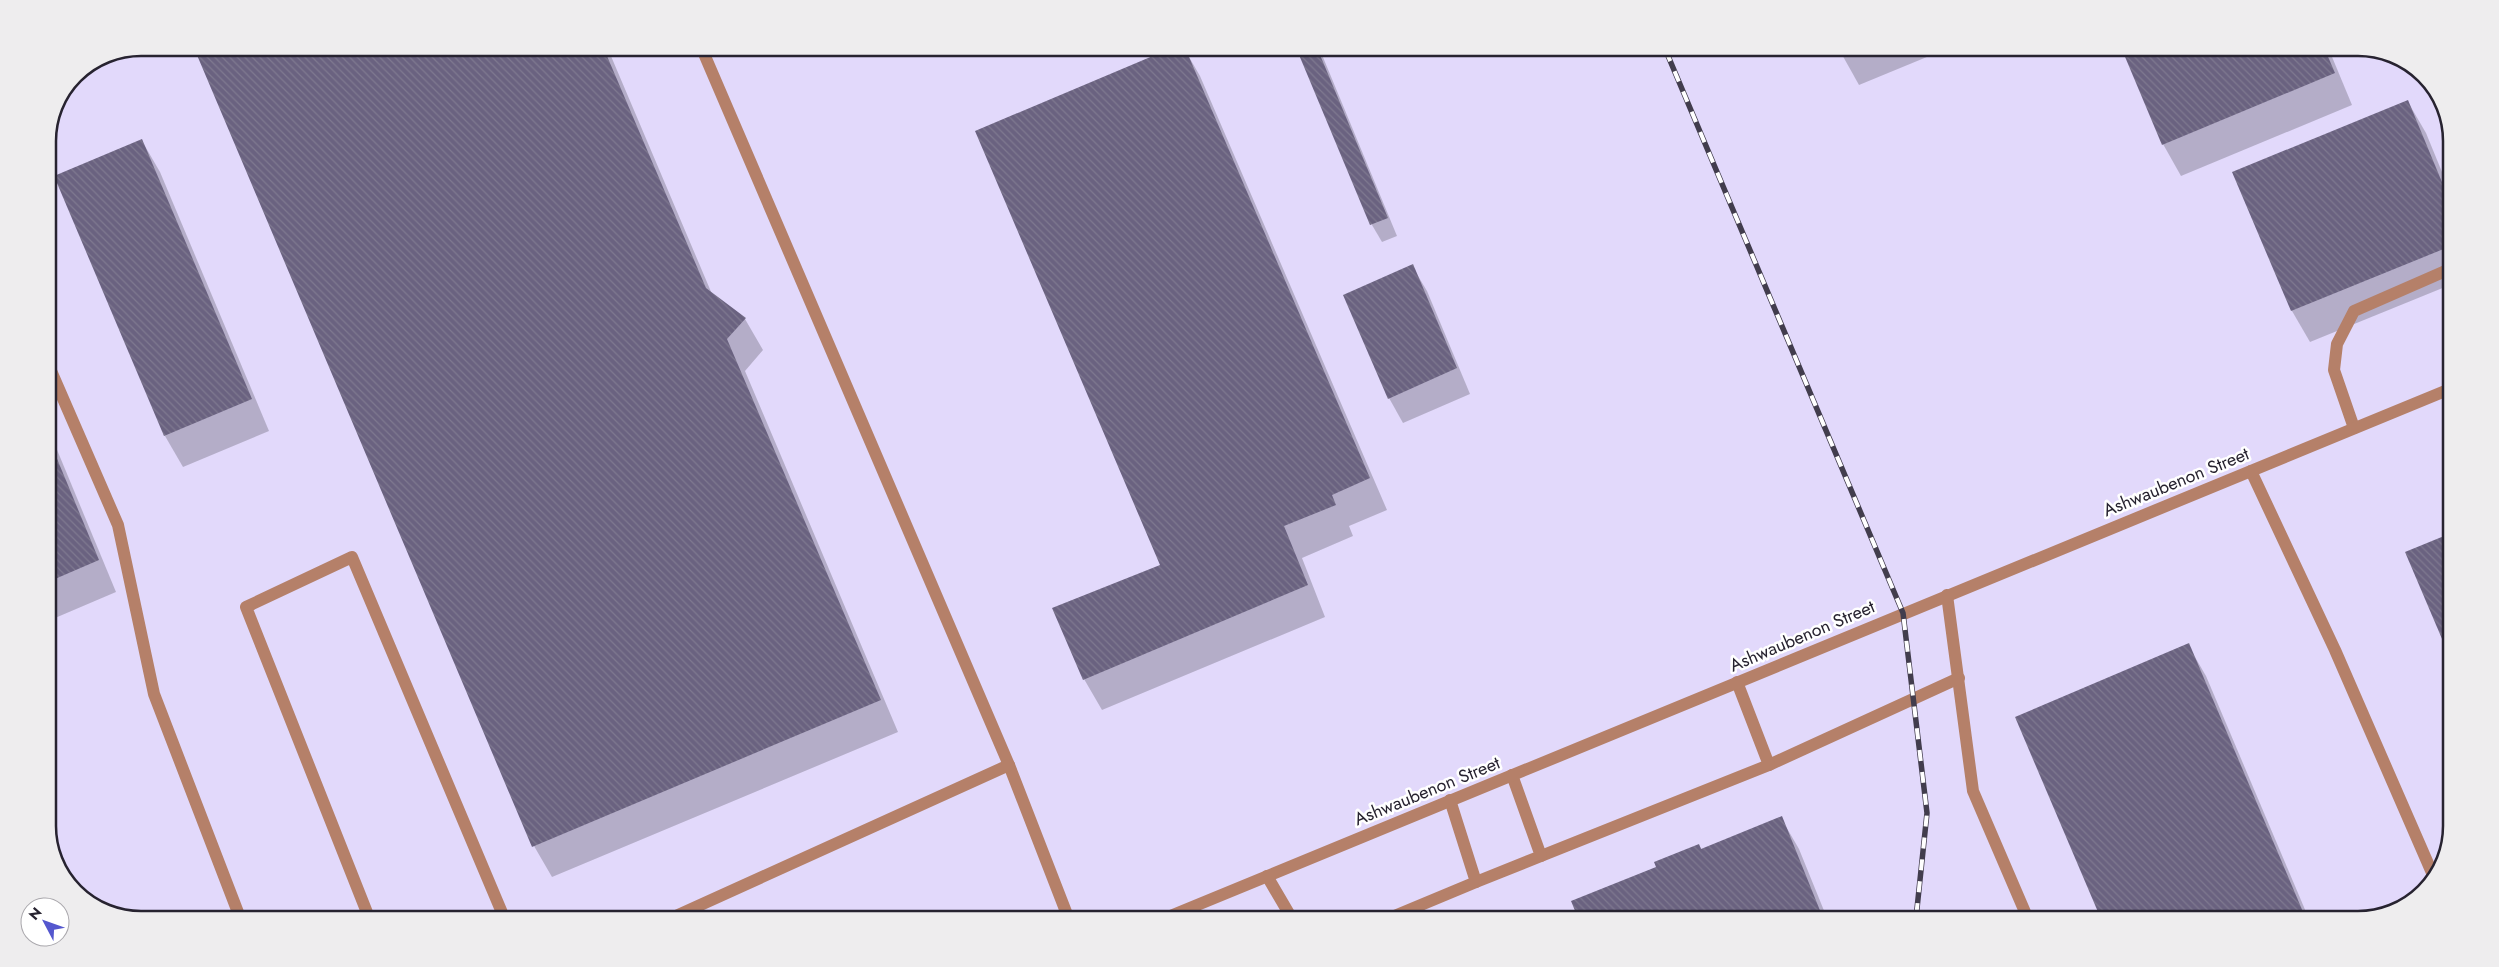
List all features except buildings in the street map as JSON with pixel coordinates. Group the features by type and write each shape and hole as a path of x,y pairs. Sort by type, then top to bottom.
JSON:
{"street":[{"path":"705,56 1009,765 1066,911"},
{"path":"2354,428 2334,370 2337,344 2354,311 2443,272"},
{"path":"56,382 118,525 154,694 237,911"},
{"name":"Ashwaubenon Street","path":"1182,911 2443,391"},
{"path":"2251,471 2335,650 2430,869"},
{"path":"366,911 246,607 352,557 501,911"},
{"path":"1947,595 1973,791 2025,911"},
{"path":"1406,911 1769,765 1959,678"},
{"path":"1737,682 1769,765"},
{"path":"687,911 1009,765"},
{"path":"1512,775 1541,856"},
{"path":"1450,800 1476,882"},
{"path":"1267,876 1287,911"}],"railway":[{"path":"1668,56 1903,613 1927,813 1917,911"}]}
